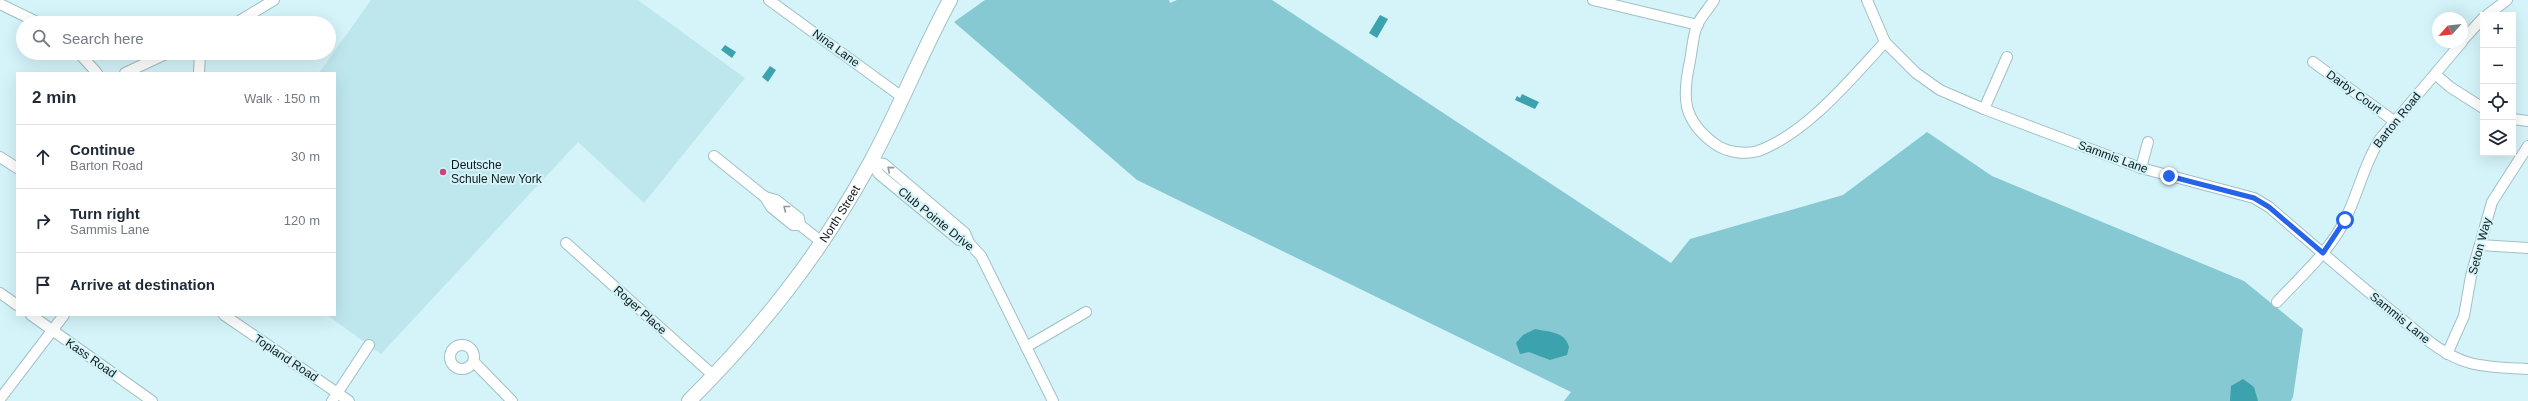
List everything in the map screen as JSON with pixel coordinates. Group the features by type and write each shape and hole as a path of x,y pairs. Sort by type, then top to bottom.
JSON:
{"main road":[{"name":"North Street","path":"689,401 714,376 775,308 823,243 870,162 950,0"}],"street":[{"path":"248,16 274,0"},
{"name":"Nina Lane","path":"769,0 902,97"},
{"path":"1593,0 1698,25"},
{"path":"1714,0 1698,25 1684,88 1688,110 1705,137 1718,146 1733,152 1744,153 1766,148 1782,139 1833,99 1885,42 1867,0"},
{"path":"2491,12 2507,0"},
{"path":"0,4 25,16"},
{"name":"Barton Road","path":"2468,35 2480,21"},
{"name":"Sammis Lane","path":"1885,42 1916,73 1940,90 1984,109 2141,168 2254,198 2269,207 2431,343 2448,354 2470,363 2497,368 2528,369"},
{"name":"Barton Road","path":"2277,302 2323,253 2345,220 2373,150 2394,121 2457,48"},
{"path":"1984,109 2007,57"},
{"path":"86,60 96,72"},
{"path":"128,72 153,60"},
{"path":"199,72 200,60"},
{"name":"Darby Court","path":"2313,62 2394,121"},
{"path":"2436,74 2450,87 2480,106"},
{"path":"2516,119 2528,121"},
{"path":"2141,168 2148,142"},
{"name":"Seton Way","path":"2448,354 2464,316 2480,245 2495,196 2528,146"},
{"path":"714,156 765,197 776,200 799,218 800,225 823,243"},
{"path":"0,157 16,167"},
{"name":"Club Pointe Drive","path":"870,162 884,164 966,233 968,243 981,256 1053,401"},
{"name":"Roger Place","path":"566,243 714,376"},
{"path":"2480,245 2528,248"},
{"path":"0,293 16,304"},
{"path":"1026,346 1086,312"},
{"name":"Kass Road","path":"32,316 152,401"},
{"path":"0,399 63,316"},
{"name":"Topland Road","path":"225,316 335,397 349,401"},
{"path":"335,397 369,345"},
{"path":"474,362 512,401"}],"shaded area":[{"name":"Deutsche Schule New York","path":"371,0 638,0 745,78 644,203 578,142 381,354 328,316 336,316 336,72 320,72 328,60 336,60 336,49"},
{"path":"985,0 1169,0 1170,3 1177,0 1272,0 1671,263 1690,239 1843,195 1927,132 1992,176 2244,281 2303,329 2293,397 2291,401 1564,401 1571,392 1137,180 954,22"},
{"path":"1380,15 1388,19 1377,38 1369,33"},
{"path":"725,45 736,52 732,58 721,50"},
{"path":"770,66 776,70 768,82 762,77"},
{"path":"1522,94 1539,102 1535,109 1515,100 1517,96 1520,98"},
{"path":"1535,329 1555,333 1564,338 1569,347 1567,355 1550,360 1529,352 1520,354 1516,343 1523,335"},
{"path":"2243,379 2254,387 2258,401 2230,401 2231,386"}],"place":[{"name":"Deutsche Schule New York","path":"443,172"}],"route":[{"path":"2169,176 2254,198 2269,207 2323,253 2345,220"}]}
